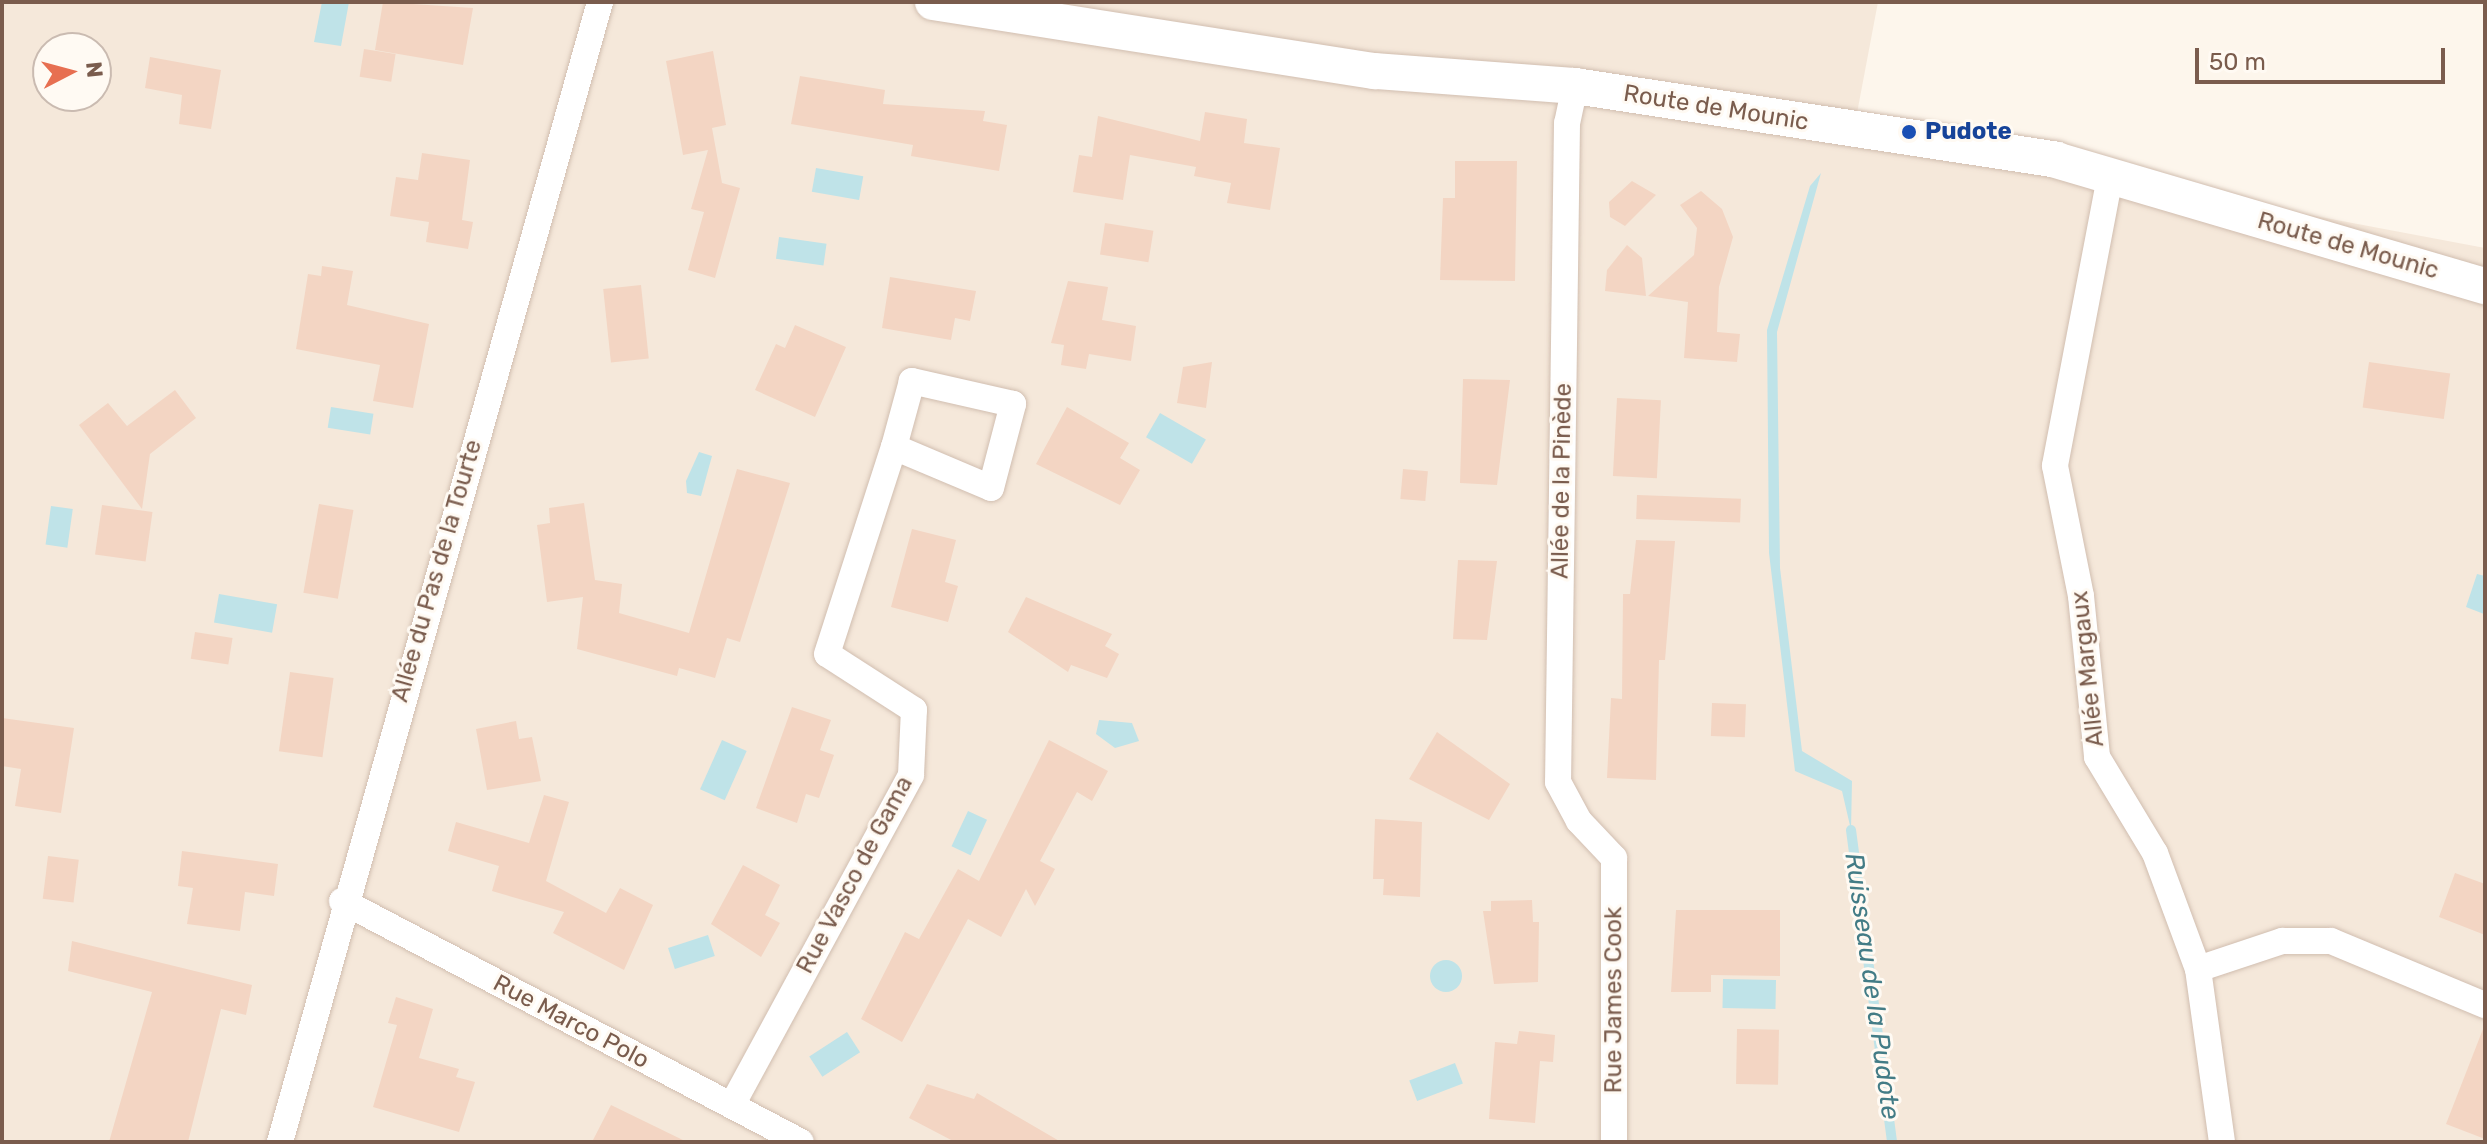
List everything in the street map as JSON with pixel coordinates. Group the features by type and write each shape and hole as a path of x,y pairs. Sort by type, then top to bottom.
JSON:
{"main road":[{"name":"Route de Mounic","path":"933,2 1375,71 1575,86 2056,160 2485,286"}],"street":[{"name":"Allée du Pas de la Tourte","path":"280,1142 342,901 600,2"},
{"name":"Allée de la Pinède","path":"1575,86 1567,123 1558,782 1579,821 1614,858"},
{"name":"Allée Margaux","path":"2110,177 2055,466 2081,596 2097,757 2155,853 2198,969 2222,1142"},
{"name":"Rue Vasco de Gama","path":"732,1105 911,775 914,710 827,654 894,447 912,381 1013,404 991,488 894,447"},
{"name":"Rue James Cook","path":"1614,858 1614,1142"},
{"name":"Rue Marco Polo","path":"342,901 801,1142"},
{"path":"2198,969 2282,941 2331,941 2485,1005"}],"shaded area":[{"path":"2,2 1878,2 1854,129 2485,248 2485,1142 2,1142"}],"water":[{"path":"322,2 349,2 341,46 314,42"},
{"path":"816,168 863,176 859,200 812,192"},
{"path":"1821,173 1777,332 1780,568 1802,751 1852,781 1851,830 1842,791 1795,771 1769,553 1767,330 1810,186"},
{"path":"779,237 827,244 823,265 776,259"},
{"path":"331,407 373,414 370,434 328,428"},
{"path":"1160,413 1206,440 1192,464 1146,437"},
{"path":"699,452 712,456 701,496 687,493 686,481"},
{"path":"51,506 73,509 67,548 46,545"},
{"path":"2477,574 2485,576 2484,614 2466,607"},
{"path":"219,594 277,604 272,633 214,623"},
{"path":"1099,720 1132,723 1139,741 1115,748 1096,734"},
{"path":"722,740 747,751 725,800 700,789"},
{"path":"968,811 987,820 971,855 952,846"},
{"path":"708,935 715,956 675,969 668,948"},
{"path":"1446,960 1458,964 1462,976 1458,988 1446,992 1434,988 1430,976 1434,964"},
{"path":"1723,979 1776,980 1775,1009 1722,1008"},
{"path":"847,1032 860,1052 822,1077 809,1057"},
{"path":"1455,1063 1463,1084 1417,1101 1409,1081"}],"building":[{"path":"383,2 473,8 463,65 375,50"},
{"path":"364,49 396,54 391,82 360,77"},
{"path":"713,51 726,125 712,128 722,183 740,188 715,278 688,270 704,212 691,209 708,150 683,155 666,61"},
{"path":"150,57 221,70 211,129 179,124 182,95 145,88"},
{"path":"800,76 885,90 883,104 985,111 983,121 1007,125 999,171 911,156 913,145 791,124"},
{"path":"1205,112 1247,119 1244,143 1280,148 1270,210 1227,203 1231,183 1194,176 1196,167 1130,155 1123,200 1073,192 1079,155 1092,157 1098,116 1200,141"},
{"path":"422,153 470,160 462,220 473,222 468,249 426,242 429,222 390,216 396,177 418,180"},
{"path":"1455,161 1517,161 1515,281 1440,280 1443,198 1455,198"},
{"path":"1632,181 1656,195 1625,226 1610,217 1609,202"},
{"path":"1701,191 1722,209 1733,237 1719,287 1717,332 1740,334 1737,362 1684,358 1688,302 1648,296 1694,255 1697,228 1680,205"},
{"path":"1105,223 1153,231 1148,262 1100,255"},
{"path":"1627,245 1642,258 1646,296 1605,291 1607,270"},
{"path":"322,266 353,271 347,305 429,324 413,408 373,401 380,365 296,349 308,274 321,276"},
{"path":"890,277 976,291 970,321 955,318 951,340 882,328"},
{"path":"1068,281 1108,287 1102,320 1136,326 1131,361 1089,354 1086,369 1061,365 1064,345 1051,343"},
{"path":"641,285 649,359 611,363 603,289"},
{"path":"795,325 846,347 815,417 755,390 776,344 785,348"},
{"path":"1212,362 1206,408 1177,403 1183,367"},
{"path":"2369,362 2450,373 2444,419 2363,408"},
{"path":"1463,379 1510,380 1497,485 1460,483"},
{"path":"175,390 196,418 150,454 142,509 79,425 108,403 127,426"},
{"path":"1617,398 1661,400 1657,478 1613,476"},
{"path":"1067,407 1129,443 1120,458 1140,470 1120,505 1036,464"},
{"path":"737,469 790,483 740,642 727,638 715,678 679,668 677,676 577,649 583,597 547,602 537,525 550,523 549,508 584,503 595,580 622,584 619,613 689,633"},
{"path":"1403,469 1428,471 1425,501 1400,499"},
{"path":"1637,495 1741,499 1740,523 1636,519"},
{"path":"319,504 353,510 338,599 303,593"},
{"path":"102,505 153,512 146,562 95,555"},
{"path":"912,529 956,540 945,582 958,586 948,622 891,607"},
{"path":"1636,540 1675,541 1665,660 1659,660 1656,780 1607,778 1611,698 1622,699 1623,594 1630,594"},
{"path":"1458,560 1497,561 1487,640 1453,639"},
{"path":"1026,597 1112,634 1105,646 1119,654 1107,678 1071,665 1068,672 1008,632"},
{"path":"195,632 233,638 228,665 191,659"},
{"path":"290,672 334,678 322,757 279,751"},
{"path":"1712,703 1746,704 1745,737 1711,736"},
{"path":"792,707 831,720 820,750 834,755 819,798 806,794 797,823 756,808"},
{"path":"2,718 74,728 61,813 15,806 21,769 2,766"},
{"path":"516,721 519,739 532,737 541,781 487,790 476,729"},
{"path":"1437,732 1510,784 1489,820 1409,779"},
{"path":"1049,740 1108,771 1092,801 1077,792 1040,861 1055,869 1035,906 1026,889 1001,937 968,919 902,1042 861,1019 905,932 919,939 958,869 979,881"},
{"path":"544,795 569,802 546,881 606,913 620,888 653,905 624,970 553,933 564,912 492,891 499,866 448,851 456,822 529,843"},
{"path":"1375,819 1422,822 1420,897 1383,895 1384,879 1373,879"},
{"path":"182,851 278,864 274,896 245,892 240,931 187,924 193,888 178,886"},
{"path":"48,856 79,860 74,902 43,899"},
{"path":"743,865 780,885 765,915 780,923 761,957 711,924"},
{"path":"2455,873 2485,884 2485,935 2439,917"},
{"path":"1532,900 1533,922 1539,922 1538,982 1494,984 1483,911 1491,911 1491,901"},
{"path":"1676,910 1780,910 1780,976 1711,975 1711,992 1671,992"},
{"path":"72,941 252,985 246,1015 221,1009 188,1142 109,1142 152,992 68,971"},
{"path":"396,997 433,1009 419,1058 459,1069 456,1077 475,1082 459,1132 373,1107 397,1025 388,1023"},
{"path":"1737,1029 1779,1030 1778,1085 1736,1084"},
{"path":"2485,1029 2485,1139 2446,1124"},
{"path":"1519,1031 1555,1035 1553,1062 1540,1061 1535,1123 1489,1119 1495,1042 1517,1044"},
{"path":"927,1084 974,1099 977,1093 1061,1142 955,1142 909,1118"},
{"path":"611,1105 687,1142 592,1142"}],"waterway":[{"name":"Ruisseau de la Pudote","path":"1851,830 1892,1142"}],"place":[{"name":"Pudote","path":"1909,132"}]}
